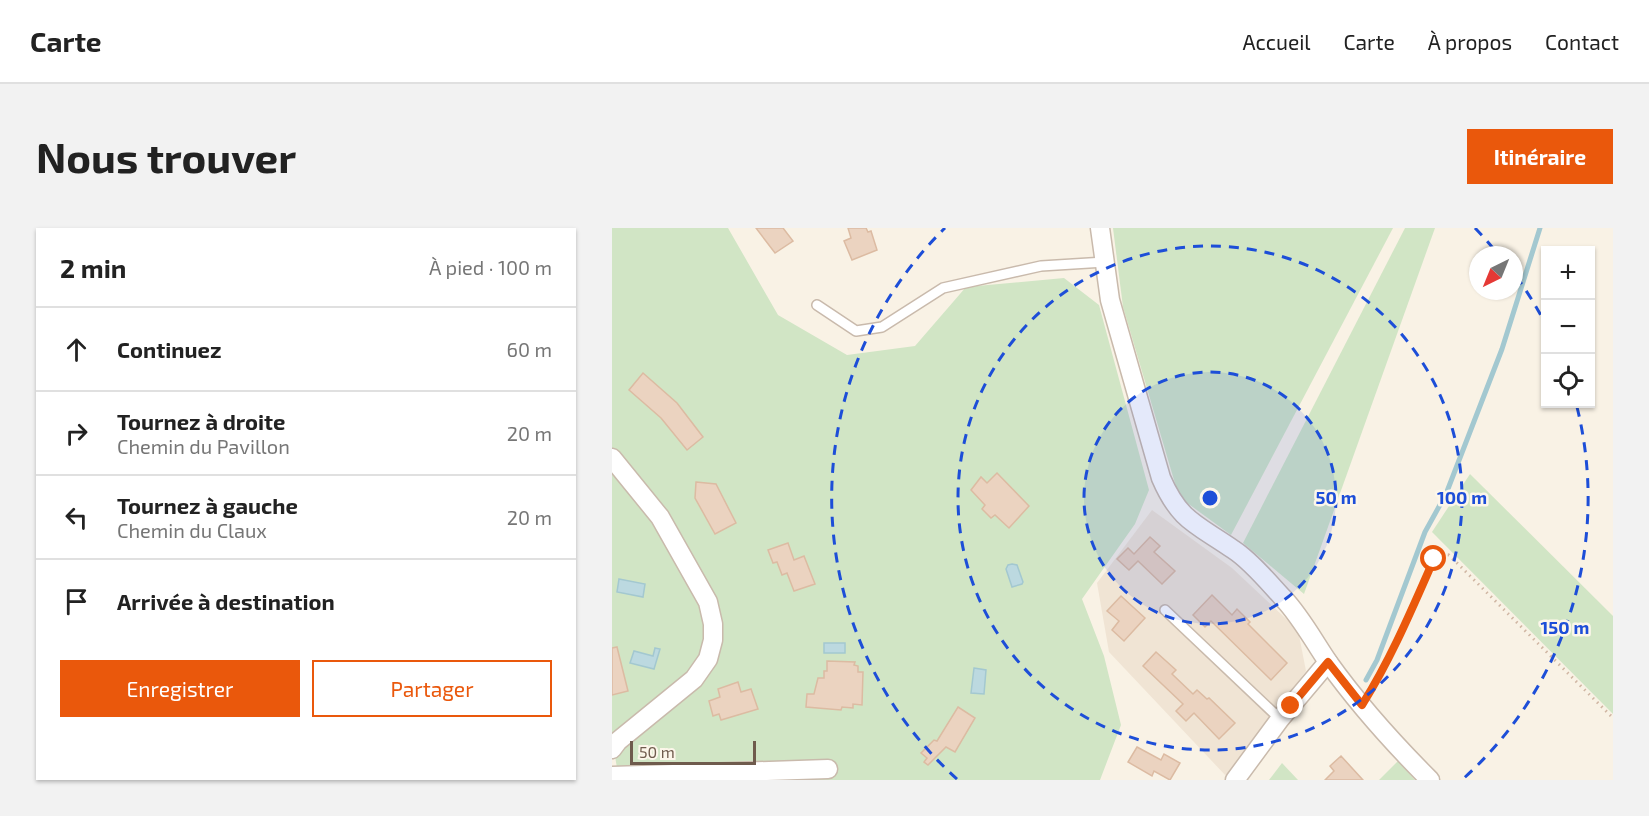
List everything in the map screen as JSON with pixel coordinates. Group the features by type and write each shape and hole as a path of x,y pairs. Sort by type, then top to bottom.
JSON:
{"street":[{"path":"1100,228 1110,300 1161,478 1168,495 1180,512 1194,525 1236,551 1282,596 1298,614 1328,662 1362,705 1391,741 1430,780"},
{"path":"612,458 660,517 708,602 713,624 713,640 708,659 694,679 618,741 612,749"},
{"path":"1235,780 1280,719 1328,662"},
{"path":"612,776 828,769"}],"lane":[{"path":"817,305 856,331 882,327 943,288 1041,266 1105,262"},
{"path":"1165,610 1280,719"}],"path":[{"path":"1362,705 1389,657 1434,559 1440,554 1449,555 1613,718"}],"shaded area":[{"path":"1152,510 1232,568 1298,630 1306,671 1226,776 1109,652 1097,583"}],"green space":[{"path":"612,228 728,228 778,315 847,355 915,346 966,287 1064,278 1099,305 1149,490 1135,524 1082,599 1104,656 1121,725 1100,780 619,780 612,738"},
{"path":"1113,228 1393,228 1231,535 1179,497 1123,307"},
{"path":"1405,228 1435,228 1304,594 1243,543"},
{"path":"1470,474 1613,616 1613,714 1432,532"},
{"path":"1398,761 1415,780 1379,780"},
{"path":"1282,763 1298,780 1269,780"}],"water":[{"path":"1012,564 1017,565 1023,582 1012,587 1006,569"},
{"path":"619,579 645,584 643,597 617,592"},
{"path":"824,643 845,643 845,653 824,653"},
{"path":"655,648 660,649 654,669 630,663 634,651 653,656"},
{"path":"974,668 986,670 984,694 971,693"}],"building":[{"path":"756,228 783,228 793,241 775,253"},
{"path":"848,228 866,228 868,232 871,231 877,250 852,260 844,241 851,238"},
{"path":"643,373 677,403 703,437 687,450 661,418 629,390"},
{"path":"997,473 1029,506 1009,528 995,515 991,518 982,509 985,505 971,490 981,477 987,483"},
{"path":"696,482 716,484 736,523 715,534 695,498"},
{"path":"1150,537 1160,546 1154,552 1175,571 1162,584 1138,561 1129,570 1117,559 1128,548 1134,554"},
{"path":"788,543 794,560 804,556 815,584 794,591 787,573 782,575 777,562 773,563 768,550"},
{"path":"1212,595 1232,615 1237,609 1250,622 1248,624 1287,663 1271,680 1211,621 1205,627 1193,615"},
{"path":"1121,596 1145,618 1124,641 1112,630 1119,621 1107,611"},
{"path":"617,647 628,691 612,695 612,648"},
{"path":"1156,652 1176,670 1172,674 1193,694 1197,690 1207,699 1209,698 1235,723 1219,739 1194,713 1186,721 1176,711 1183,704 1143,666"},
{"path":"827,661 855,662 854,665 858,666 858,672 863,672 862,705 853,704 853,708 842,707 841,710 806,707 807,694 814,694 818,678 824,678"},
{"path":"738,682 741,692 751,689 758,709 721,720 719,714 713,716 709,701 720,697 718,689"},
{"path":"958,707 975,718 955,752 946,747 928,765 924,762 927,758 921,753 934,740 937,741"},
{"path":"1137,747 1161,760 1164,754 1180,763 1170,780 1154,771 1152,776 1128,762"},
{"path":"1341,756 1363,780 1325,780 1334,771 1330,766"}],"waterway":[{"path":"1366,680 1377,660 1425,532 1446,494 1502,349 1540,228"}],"route":[{"path":"1291,706 1328,662 1362,705 1380,676 1404,628 1434,559"}]}
